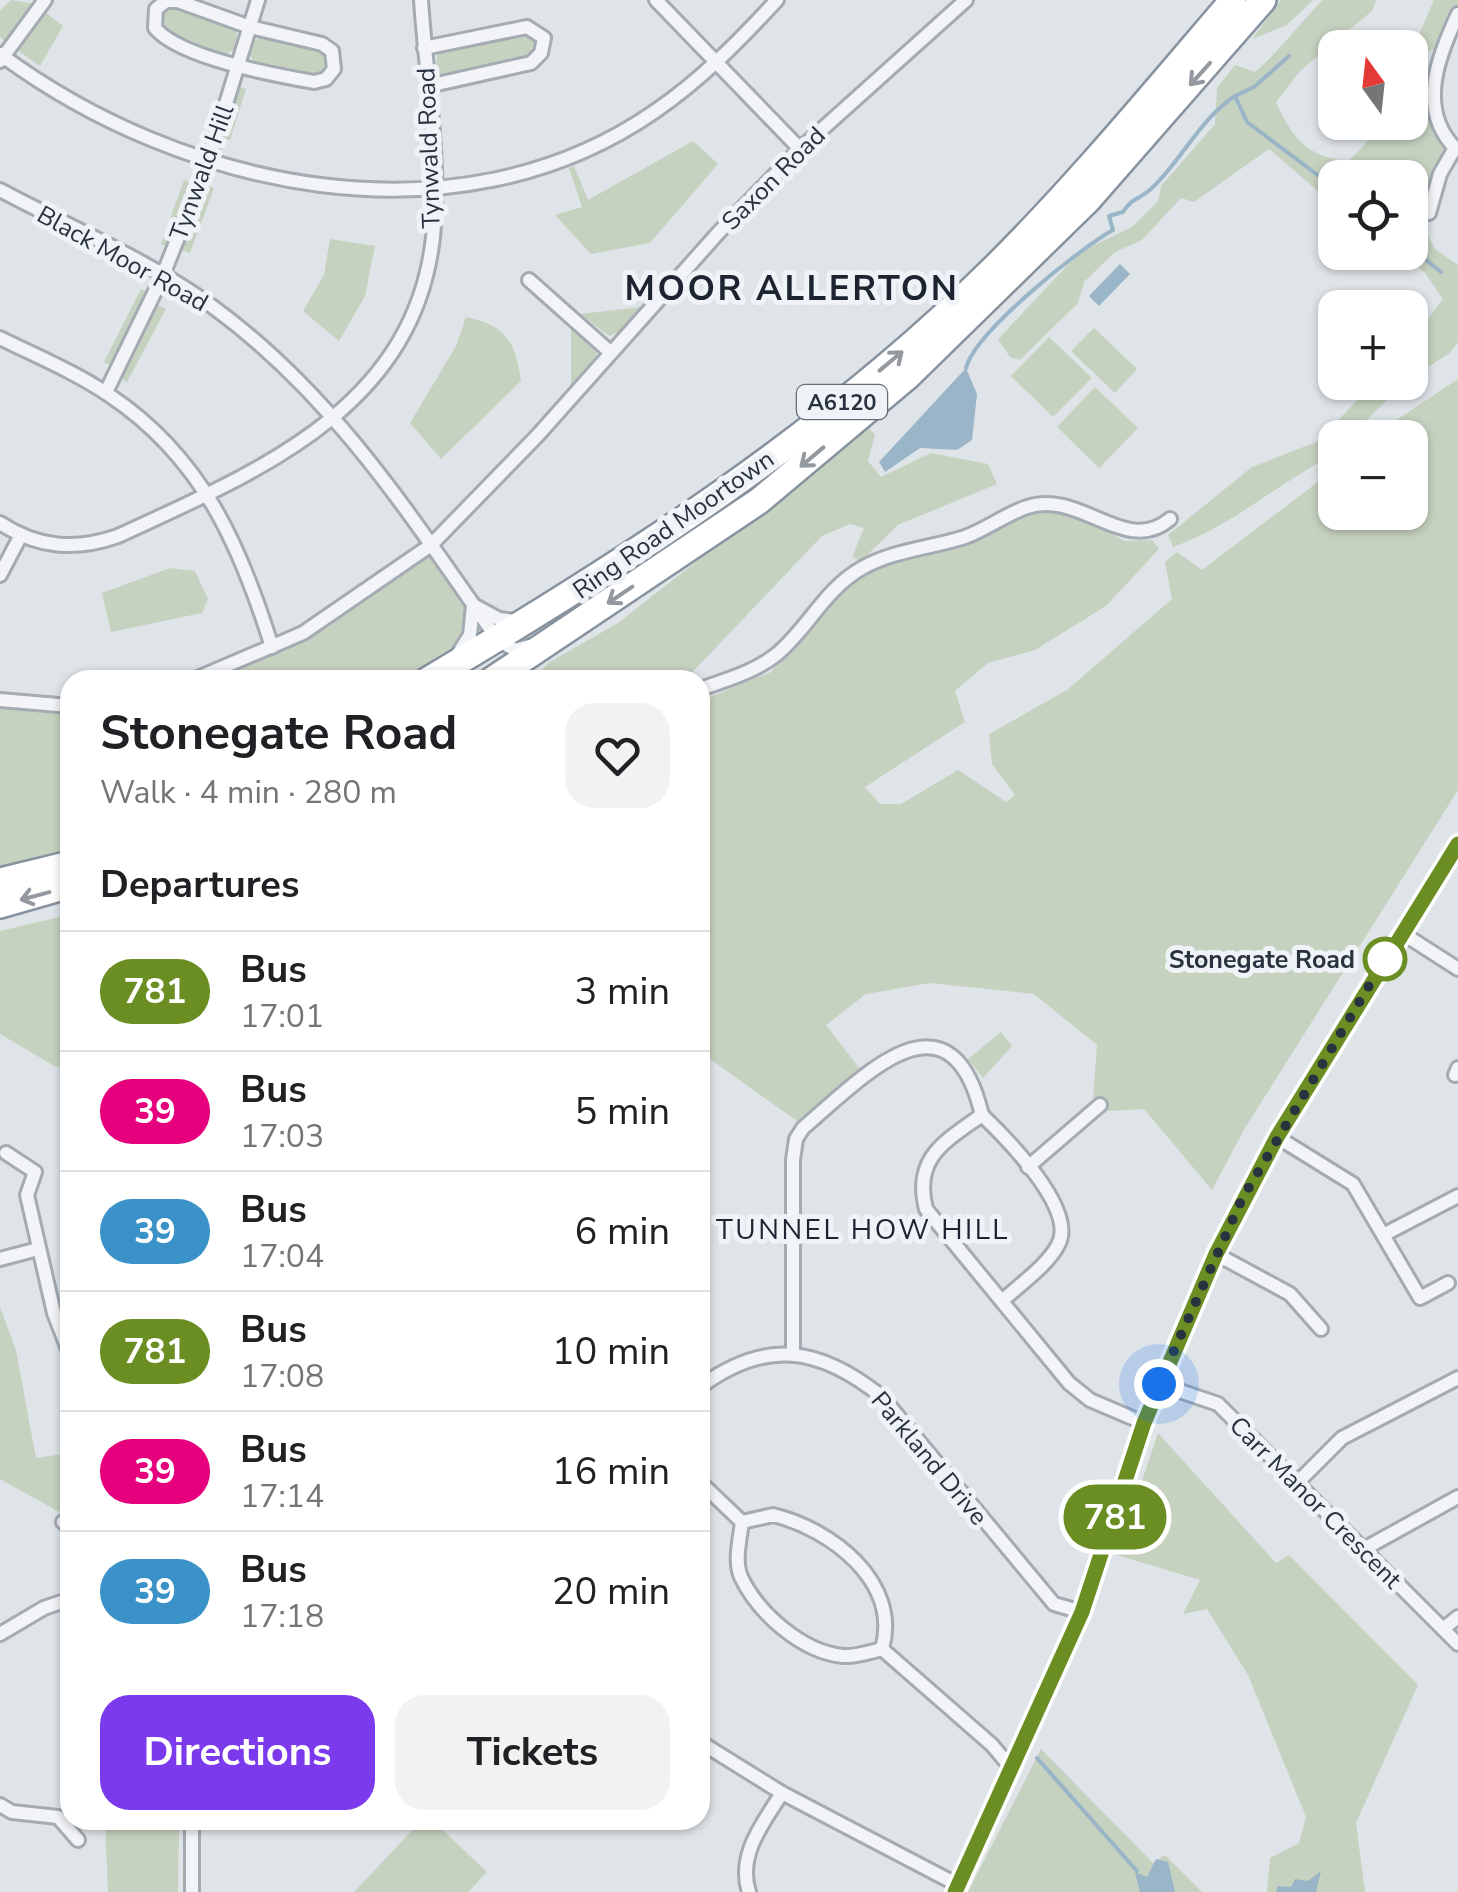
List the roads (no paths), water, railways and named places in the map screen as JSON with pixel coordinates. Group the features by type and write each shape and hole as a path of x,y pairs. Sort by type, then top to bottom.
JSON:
{"highway":[{"name":"Ring Road Moortown","path":"446,670 690,519 898,356 1039,220 1118,136 1232,0"},
{"name":"Ring Road Moortown","path":"505,670 759,501 907,377 1088,200 1263,0"},
{"path":"0,881 60,866"},
{"path":"0,905 60,889"}],"main road":[{"path":"956,1888 1082,1612 1144,1423 1216,1254 1277,1137 1458,844"}],"street":[{"path":"45,0 1,57 72,102 159,146 208,162 313,185 432,188 481,182 567,157 651,114 716,65 778,0"},
{"path":"172,0 250,27 322,44 332,51 334,69 326,79 314,82 238,65 158,33 154,15 160,4 172,0"},
{"name":"Tynwald Hill","path":"106,392 163,275 208,162 258,0"},
{"name":"Tynwald Road","path":"20,537 57,546 95,544 207,494 310,439 336,419 401,338 430,251 432,188 422,0"},
{"path":"656,0 800,149"},
{"name":"Saxon Road","path":"217,670 272,647 364,594 430,545 538,435 800,149 966,0"},
{"path":"1430,213 1440,174 1456,147 1442,135 1434,106 1435,62 1458,14"},
{"path":"424,48 527,27 544,38 542,53 532,64 428,86"},
{"name":"Black Moor Road","path":"0,190 163,275 265,348 336,419 398,493 498,640"},
{"path":"530,280 610,352"},
{"path":"0,338 106,392 135,414 207,494 237,543 272,647"},
{"path":"710,685 768,660 828,594 862,568 898,553 964,537 1028,506 1077,508 1141,534 1156,531 1170,519"},
{"path":"0,524 20,537 0,575"},
{"path":"439,670 470,635 473,605 499,619 528,622"},
{"path":"498,640 515,650 568,629"},
{"path":"494,670 499,656 498,640"},
{"path":"0,700 60,705"},
{"path":"1402,932 1458,969"},
{"path":"793,1354 793,1160 803,1128 884,1060 907,1048 930,1047 954,1056 974,1086 982,1115 1028,1166 1055,1204 1063,1234 1058,1248 1002,1301"},
{"path":"1028,1166 1100,1105"},
{"path":"982,1115 929,1158 920,1185 926,1209 1069,1383 1090,1400 1144,1423"},
{"path":"1277,1137 1353,1184 1386,1234 1420,1298 1448,1282"},
{"path":"6,1154 35,1172 27,1194 60,1328"},
{"path":"1386,1234 1458,1196"},
{"path":"0,1259 38,1249"},
{"path":"1216,1254 1290,1294 1322,1329"},
{"name":"Parkland Drive","path":"710,1379 729,1365 758,1356 793,1354 848,1370 882,1396 1054,1604 1082,1612"},
{"path":"1297,1484 1342,1438 1458,1378"},
{"name":"Carr Manor Crescent","path":"1159,1384 1218,1404 1458,1644"},
{"path":"710,1492 742,1522 740,1575 768,1614 811,1648 845,1656 882,1649"},
{"path":"1362,1550 1458,1496"},
{"path":"742,1522 773,1515 805,1523 833,1539 866,1575 882,1601 888,1627 882,1649"},
{"path":"0,1634 60,1602"},
{"path":"1443,1629 1458,1618"},
{"path":"882,1649 992,1745 1012,1769"},
{"path":"992,1745 1023,1746"},
{"path":"710,1748 782,1793 956,1888"},
{"path":"746,1890 746,1862 754,1838 782,1793"},
{"path":"0,1805 12,1812 60,1820"},
{"path":"69,1830 78,1840"},
{"path":"192,1830 192,1892"}],"water":[{"path":"1120,264 1130,274 1099,306 1089,296"},
{"path":"966,368 977,394 972,440 957,450 920,448 885,472 879,462"},
{"path":"1156,1859 1168,1862 1175,1892 1140,1892 1135,1872 1147,1877"},
{"path":"1321,1871 1316,1892 1276,1892 1278,1886 1291,1887 1295,1879 1308,1881"}],"waterway":[{"path":"1235,96 1254,87 1289,56"},
{"path":"966,368 988,334 1054,273 1113,230 1109,216 1123,212 1149,191 1212,116 1235,96 1247,122 1318,175"},
{"path":"1428,262 1441,272"},
{"path":"1037,1758 1137,1871"}],"place":[{"name":"Stonegate Road","path":"1385,959"}],"district":[{"name":"MOOR ALLERTON","path":"792,288"},
{"name":"TUNNEL HOW HILL","path":"863,1229"}]}
